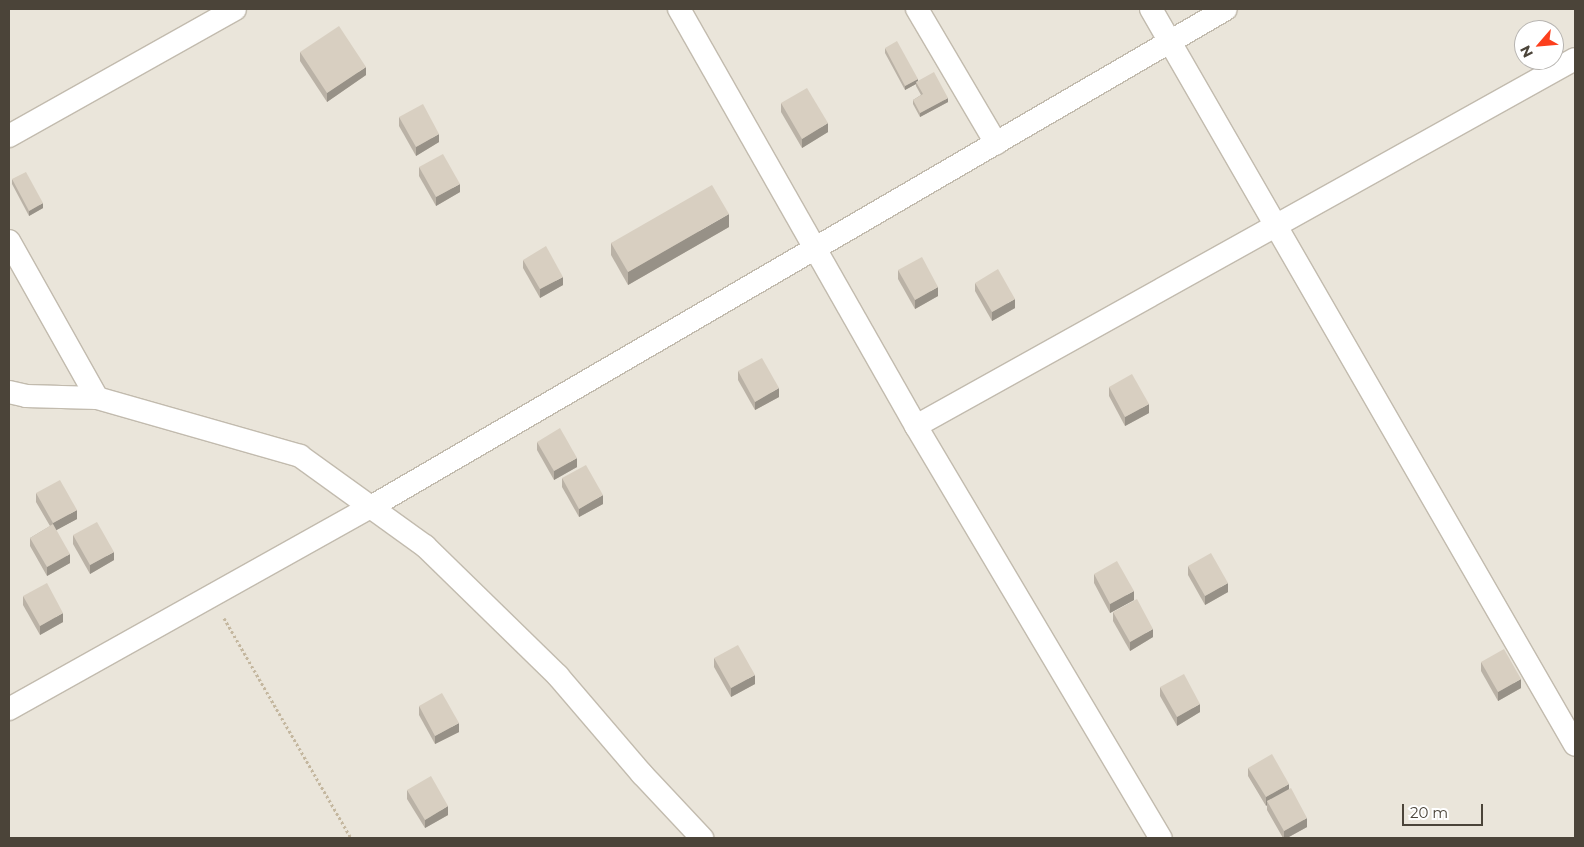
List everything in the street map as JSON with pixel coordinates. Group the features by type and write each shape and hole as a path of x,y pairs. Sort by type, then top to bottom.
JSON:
{"street":[{"path":"9,136 235,9"},
{"path":"679,9 916,426 1161,838"},
{"path":"917,9 996,143"},
{"path":"1151,9 1575,745"},
{"path":"9,709 371,507 1226,9"},
{"path":"916,426 1575,59"},
{"path":"9,241 97,398"},
{"path":"9,392 26,396 97,398 300,456 425,546 558,676 642,774 702,838"}],"path":[{"path":"211,596 351,838"}],"shaded area":[{"path":"9,9 1575,9 1575,838 9,838"}],"building":[{"path":"339,26 366,67 327,93 300,52"},
{"path":"897,41 918,79 905,86 885,48"},
{"path":"934,72 948,98 920,113 913,100 923,94 916,82"},
{"path":"807,88 828,123 802,139 781,103"},
{"path":"423,104 439,134 416,147 399,117"},
{"path":"443,154 460,184 436,197 419,167"},
{"path":"26,172 43,203 29,211 12,179"},
{"path":"712,185 729,214 628,272 611,243"},
{"path":"546,246 563,277 540,289 523,260"},
{"path":"922,257 938,287 915,300 898,270"},
{"path":"998,269 1015,299 992,312 975,283"},
{"path":"762,358 779,388 755,402 738,371"},
{"path":"1132,374 1149,404 1125,417 1109,387"},
{"path":"560,428 577,458 554,471 537,442"},
{"path":"586,465 603,495 579,509 562,478"},
{"path":"60,480 77,510 53,523 36,493"},
{"path":"97,522 114,552 90,565 73,535"},
{"path":"53,524 70,554 47,567 30,538"},
{"path":"1211,553 1228,583 1205,596 1188,566"},
{"path":"1117,561 1134,591 1110,604 1094,574"},
{"path":"47,583 63,613 40,626 23,596"},
{"path":"1137,599 1153,629 1130,642 1113,612"},
{"path":"738,645 755,675 731,688 714,658"},
{"path":"1504,649 1521,679 1498,692 1481,662"},
{"path":"1184,674 1200,704 1177,717 1160,687"},
{"path":"442,693 459,723 435,736 419,706"},
{"path":"1272,754 1289,784 1266,797 1248,768"},
{"path":"431,776 448,806 425,820 407,790"},
{"path":"1291,788 1307,818 1284,831 1267,801"}]}
